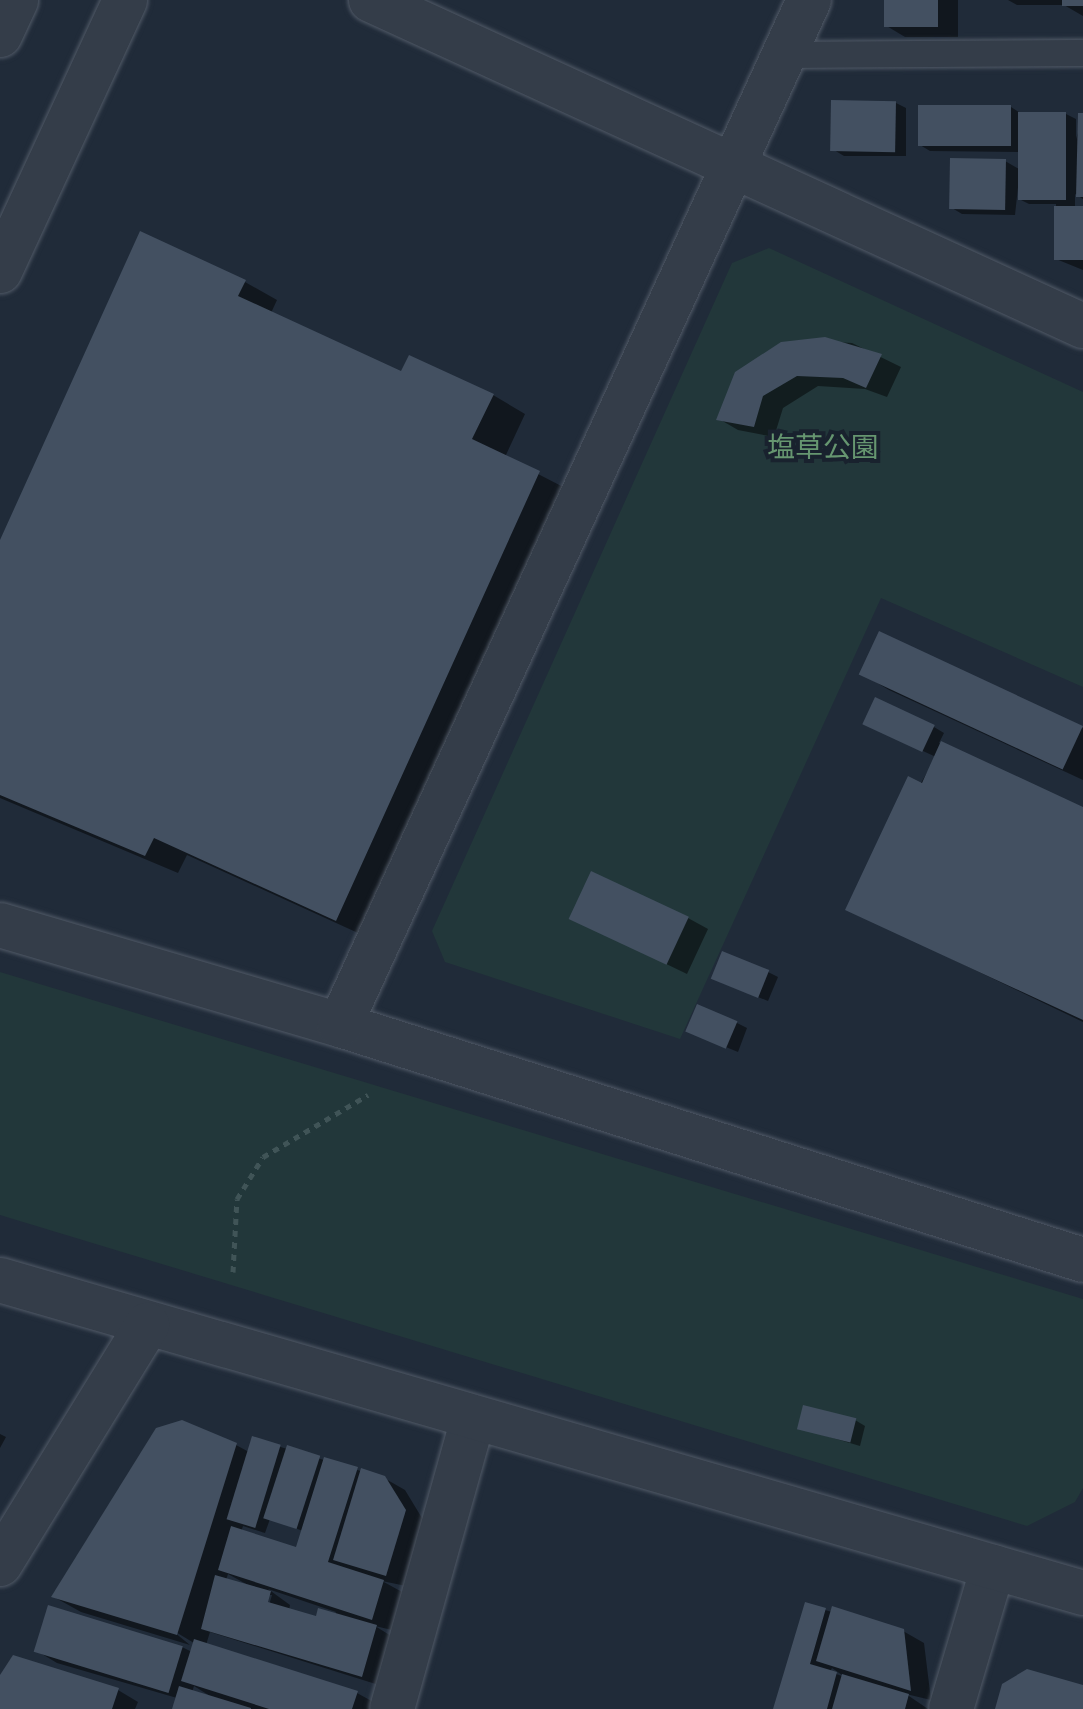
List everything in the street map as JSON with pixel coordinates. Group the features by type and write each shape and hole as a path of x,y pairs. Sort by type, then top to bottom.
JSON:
{"street":[{"path":"0,35 16,0"},
{"path":"0,271 125,0"},
{"path":"371,0 1083,326"},
{"path":"340,1025 809,0"},
{"path":"0,925 340,1025 1083,1260"},
{"path":"0,1280 147,1325 1083,1593"},
{"path":"0,1564 147,1325"},
{"path":"392,1709 473,1419"},
{"path":"951,1709 993,1567"}],"lane":[{"path":"784,55 1083,53"}],"path":[{"path":"233,1272 237,1199 263,1157 368,1095"}],"green space":[{"name":"塩草公園","path":"769,248 1083,392 1083,687 881,598 680,1039 445,962 432,931 732,263"},
{"path":"0,972 1083,1299 1083,1488 1075,1502 1027,1526 0,1215"}],"building":[{"path":"884,0 938,0 938,27 884,27"},
{"path":"1062,0 1083,0 1083,6 1062,6"},
{"path":"831,100 896,101 895,152 830,151"},
{"path":"918,105 1011,105 1011,146 918,146"},
{"path":"1018,112 1066,112 1066,200 1018,200"},
{"path":"1078,113 1083,113 1083,197 1076,197"},
{"path":"950,158 1006,159 1005,210 949,209"},
{"path":"1054,206 1083,206 1083,260 1054,260"},
{"path":"140,231 246,280 238,296 401,371 409,355 494,394 472,439 540,471 336,921 154,838 145,856 0,795 0,540"},
{"path":"825,337 882,354 866,388 843,378 797,376 763,396 754,427 716,420 735,372 781,342"},
{"path":"879,631 1083,726 1063,770 859,675"},
{"path":"875,697 935,725 922,752 862,724"},
{"path":"941,741 1083,807 1083,1020 845,910 908,776 922,783"},
{"path":"591,871 689,917 666,965 569,919"},
{"path":"722,951 769,970 758,998 711,979"},
{"path":"697,1004 738,1021 726,1049 685,1032"},
{"path":"803,1405 856,1418 850,1443 797,1429"},
{"path":"182,1420 237,1443 177,1635 51,1597 156,1428"},
{"path":"252,1436 281,1445 255,1528 227,1519"},
{"path":"287,1445 320,1456 296,1529 263,1518"},
{"path":"324,1457 358,1467 328,1562 384,1580 372,1620 218,1570 231,1526 296,1547"},
{"path":"361,1468 385,1476 406,1510 386,1576 333,1560"},
{"path":"215,1575 271,1591 268,1602 316,1616 318,1608 377,1625 362,1677 201,1629"},
{"path":"805,1602 826,1608 810,1664 837,1672 827,1709 773,1709"},
{"path":"48,1605 183,1646 169,1693 34,1652"},
{"path":"832,1606 904,1629 911,1691 816,1661"},
{"path":"194,1639 358,1691 352,1709 269,1709 181,1681"},
{"path":"13,1655 119,1688 112,1709 0,1709 0,1675"},
{"path":"1027,1669 1083,1685 1083,1709 995,1709 1002,1684"},
{"path":"842,1674 909,1694 905,1709 832,1709"},
{"path":"179,1686 251,1708 251,1709 172,1709"}]}
